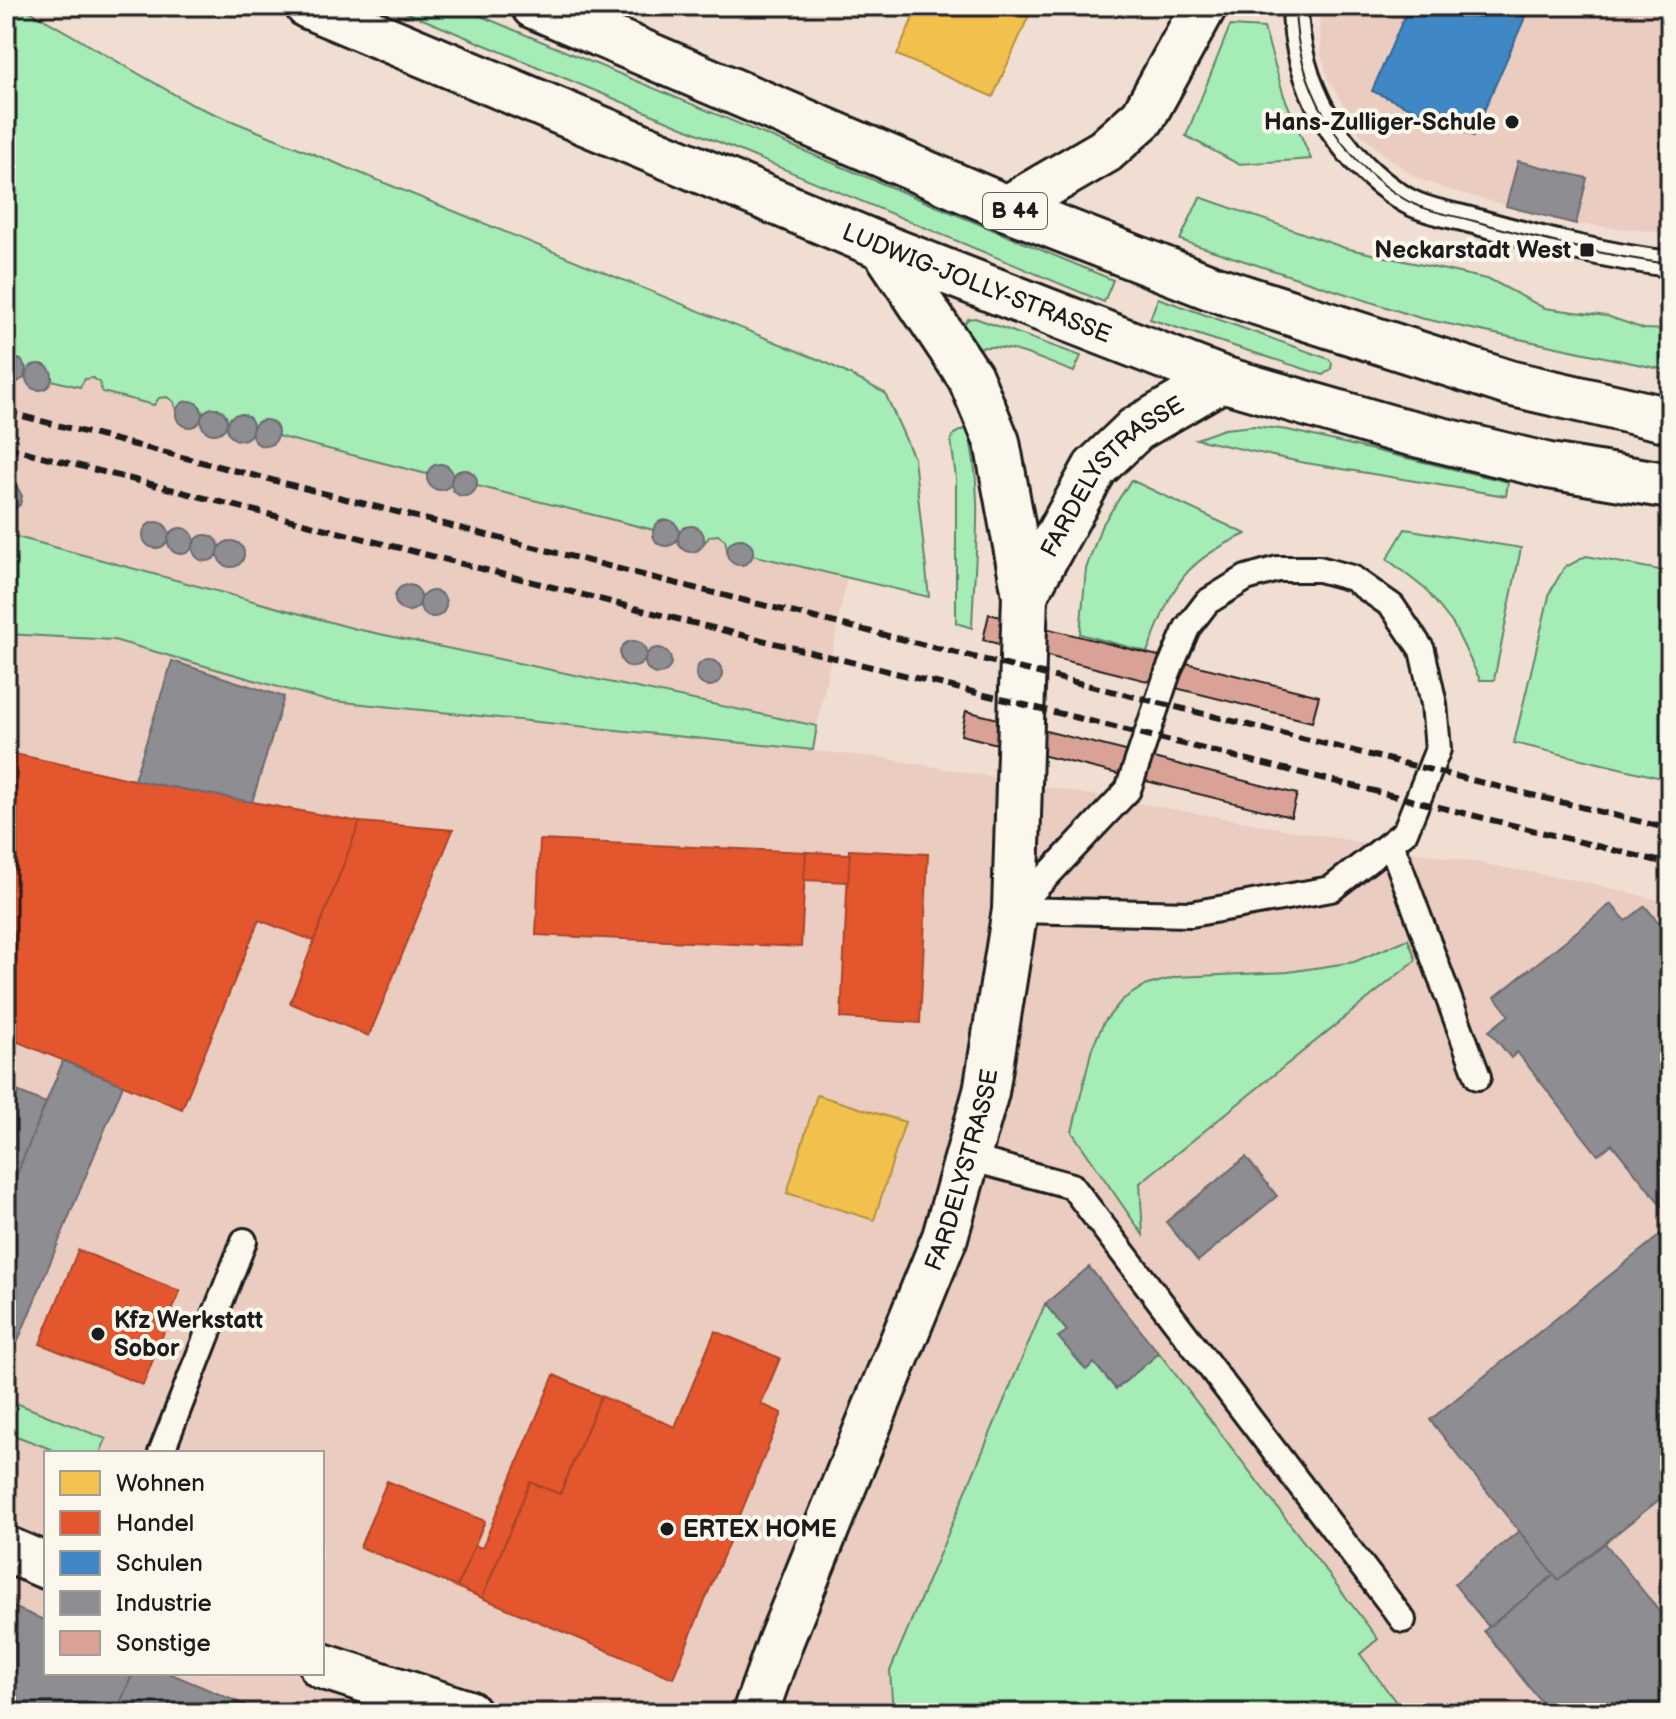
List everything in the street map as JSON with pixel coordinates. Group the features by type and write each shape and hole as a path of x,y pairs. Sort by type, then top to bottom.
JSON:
{"main road":[{"name":"LUDWIG-JOLLY-STRASSE","path":"308,6 883,247 1222,379 1434,438 1549,466 1670,486"},
{"name":"B 44","path":"534,6 1007,208 1210,287 1509,383 1670,420"},
{"path":"1007,208 1105,151 1143,117 1204,6"},
{"name":"FARDELYSTRASSE","path":"755,1713 781,1640 945,1237 986,1092 1015,910 1025,595 997,442 970,377 883,247"},
{"name":"FARDELYSTRASSE","path":"1025,595 1095,468 1136,429 1222,379"},
{"path":"6,1549 44,1565"},
{"path":"324,1667 468,1713"}],"lane":[{"path":"1295,6 1295,29 1302,62 1313,95 1327,120 1350,152 1406,200 1551,242 1670,264"},
{"path":"1278,569 1319,569 1352,578 1392,606 1422,650 1434,704 1438,749 1405,832 1331,889 1191,914 1015,910 1128,790 1168,672 1187,628 1207,602 1246,578 1278,569"},
{"path":"1391,843 1478,1077"},
{"path":"969,1158 1072,1186 1403,1620"},
{"path":"162,1451 244,1241"}],"shaded area":[{"name":"Hans-Zulliger-Schule","path":"1319,6 1670,6 1670,233 1576,224 1446,189 1415,177 1360,133 1329,81 1321,54"},
{"path":"6,340 852,553 817,726 356,629 6,534"},
{"path":"6,634 114,640 324,700 884,758 1591,883 1670,903 1670,1713 6,1713"}],"green space":[{"path":"6,6 21,6 193,105 827,363 885,393 914,458 929,597 752,555 751,545 743,539 733,541 727,549 725,540 718,535 710,536 704,543 702,533 694,527 684,528 678,536 677,527 669,520 659,522 654,530 477,486 475,476 468,470 458,472 452,480 450,470 442,464 433,466 427,474 277,436 276,426 267,421 258,422 253,430 251,420 243,414 233,416 227,424 225,414 218,408 208,410 202,417 201,408 192,402 183,404 176,411 174,402 167,397 159,398 154,405 102,392 100,383 93,378 85,379 80,387 51,380 49,370 42,364 32,365 26,374 21,360 6,360"},
{"path":"391,6 457,6 1113,280 1104,302"},
{"path":"1230,26 1264,28 1284,96 1311,159 1238,164 1186,136"},
{"path":"1200,197 1345,248 1491,280 1544,308 1607,316 1644,329 1670,330 1670,371 1420,318 1180,240"},
{"path":"1158,298 1329,359 1331,369 1323,375 1150,319"},
{"path":"975,318 1081,356 1074,372 1014,350 978,348 964,331 968,319"},
{"path":"1254,426 1288,430 1508,482 1506,496 1300,462 1196,439 1224,429"},
{"path":"967,427 977,501 972,628 956,623 956,478 951,440 954,434"},
{"path":"1131,480 1246,534 1206,556 1181,580 1164,610 1147,652 1080,634 1086,569 1101,527"},
{"path":"1405,529 1521,548 1494,680 1480,680 1453,624 1425,589 1387,559"},
{"path":"6,534 356,629 817,726 813,750 324,700 114,640 6,634"},
{"path":"1586,556 1670,572 1670,780 1514,743 1550,592 1564,568"},
{"path":"1408,939 1416,960 1140,1183 1143,1235 1072,1132 1092,1048 1104,1022 1122,1000 1144,986 1176,977 1288,972 1354,962"},
{"path":"1045,1304 1116,1389 1159,1353 1378,1639 1360,1654 1404,1713 893,1713 890,1671"},
{"path":"6,1399 106,1439 101,1451 56,1451 6,1432"}],"building: Wohnen":[{"path":"918,6 1033,6 993,97 897,55"},
{"path":"817,1095 905,1122 874,1220 787,1193"}],"building: Handel":[{"path":"6,752 134,780 360,822 314,941 259,920 182,1109 6,1037"},
{"path":"360,822 453,830 369,1036 290,1003"},
{"path":"540,840 806,852 801,947 536,935"},
{"path":"849,850 928,854 920,1023 841,1018"},
{"path":"806,852 850,854 848,882 804,880"},
{"path":"78,1250 180,1291 143,1385 40,1344"},
{"path":"715,1331 780,1358 761,1404 782,1413 673,1678 482,1598 530,1482 560,1494 601,1396 675,1427"},
{"path":"554,1375 601,1396 560,1494 530,1482 482,1598 457,1587 474,1545 482,1548"},
{"path":"387,1481 485,1521 457,1587 360,1547"}],"building: Schulen":[{"name":"Hans-Zulliger-Schule","path":"1409,6 1530,6 1473,136 1372,91"}],"building: Industrie":[{"path":"1518,161 1587,178 1576,224 1506,206"},
{"path":"6,360 21,360 26,368 24,378 16,383 6,380"},
{"path":"39,364 48,368 52,377 48,386 39,390 30,386 26,377 30,368"},
{"path":"189,401 198,405 202,414 198,423 189,427 180,423 176,414 180,405"},
{"path":"214,408 223,412 227,421 223,430 214,434 205,430 201,421 205,412"},
{"path":"240,414 249,418 253,427 249,436 240,440 231,436 227,427 231,418"},
{"path":"265,420 274,424 278,433 274,442 265,446 256,442 252,433 256,424"},
{"path":"440,464 449,468 453,477 449,486 440,490 431,486 427,477 431,468"},
{"path":"464,470 473,474 477,483 473,492 464,496 455,492 451,483 455,474"},
{"path":"6,485 17,487 22,496 20,505 11,511 6,510"},
{"path":"666,520 675,524 679,533 675,542 666,546 657,542 653,533 657,524"},
{"path":"156,522 165,526 169,535 165,544 156,548 147,544 143,535 147,526"},
{"path":"691,526 700,530 704,539 700,548 691,552 682,548 678,539 682,530"},
{"path":"181,528 190,532 194,541 190,550 181,554 172,550 168,541 172,532"},
{"path":"206,535 215,539 219,548 215,557 206,561 197,557 193,548 197,539"},
{"path":"740,539 749,543 753,552 749,561 740,565 731,561 727,552 731,543"},
{"path":"231,541 240,545 244,554 240,563 231,567 222,563 218,554 222,545"},
{"path":"408,585 417,589 421,598 417,607 408,611 399,607 395,598 399,589"},
{"path":"433,591 442,595 446,604 442,613 433,617 424,613 420,604 424,595"},
{"path":"633,641 642,645 646,654 642,663 633,667 624,663 620,654 624,645"},
{"path":"658,648 667,652 671,661 667,670 658,674 649,670 645,661 649,652"},
{"path":"709,660 718,664 722,673 718,682 709,686 700,682 696,673 700,664"},
{"path":"172,661 284,697 252,802 134,780"},
{"path":"1611,904 1626,921 1645,906 1666,932 1660,938 1670,951 1670,1216 1612,1144 1598,1155 1517,1052 1511,1058 1489,1031 1509,1015 1495,997"},
{"path":"63,1061 123,1085 6,1370 6,1200"},
{"path":"12,1089 46,1103 6,1200 6,1103"},
{"path":"1246,1157 1277,1196 1198,1261 1166,1222"},
{"path":"1670,1227 1670,1491 1558,1580 1430,1420"},
{"path":"1089,1267 1159,1353 1116,1389 1094,1363 1086,1370 1058,1337 1067,1331 1045,1304"},
{"path":"1519,1531 1554,1575 1489,1627 1454,1584"},
{"path":"1605,1543 1670,1625 1670,1713 1550,1713 1484,1631 1554,1575 1558,1580"},
{"path":"6,1604 44,1620 44,1675 132,1675 116,1713 6,1713"},
{"path":"132,1675 174,1675 264,1713 116,1713"}],"building: Sonstige":[{"path":"989,614 1319,696 1312,722 983,640"},
{"path":"966,711 1297,794 1291,817 961,735"}],"tram line":[{"path":"1295,6 1303,63 1325,116 1359,163 1404,199 1429,210 1547,240 1670,264"}],"railway":[{"path":"6,412 698,589 1670,829"},
{"path":"6,447 689,622 1670,864"}],"place":[{"name":"Hans-Zulliger-Schule","path":"1512,122"},
{"name":"Neckarstadt West","path":"1587,250"},
{"name":"Kfz Werkstatt Sobor","path":"98,1334"},
{"name":"ERTEX HOME","path":"667,1529"}]}
